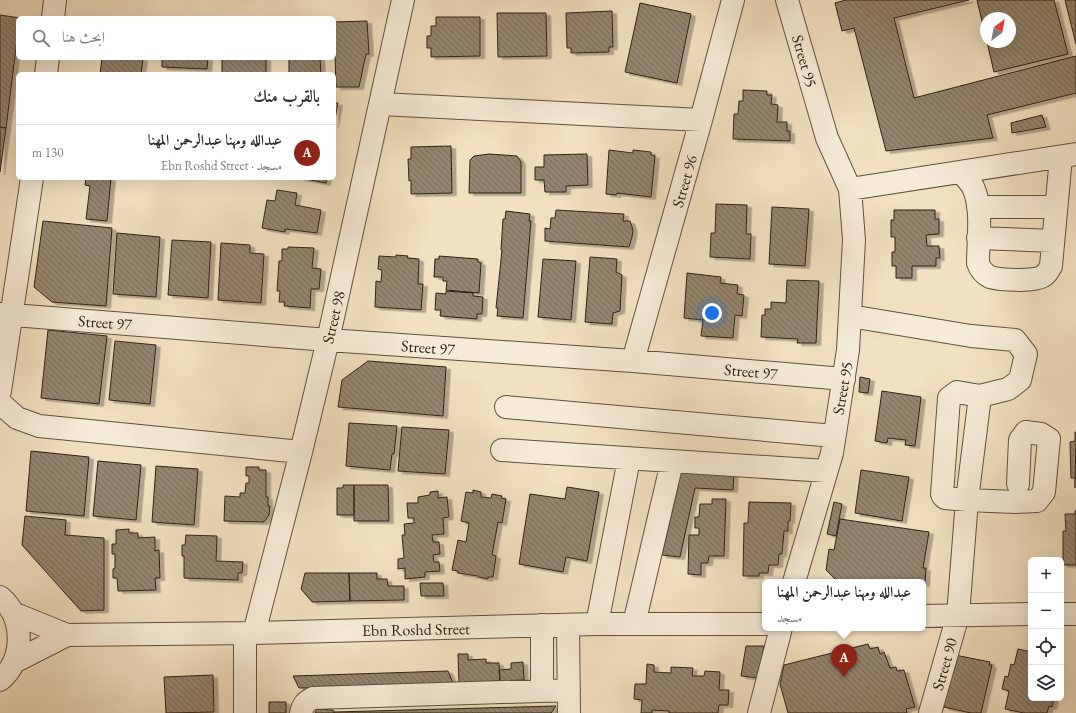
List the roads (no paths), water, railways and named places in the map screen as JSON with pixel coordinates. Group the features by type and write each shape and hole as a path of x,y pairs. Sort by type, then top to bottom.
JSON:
{"street":[{"path":"53,16 55,0"},
{"name":"Street 98","path":"245,713 249,633 301,452 328,340 403,0"},
{"name":"Street 96","path":"633,361 733,0"},
{"name":"Street 95","path":"787,0 827,138 850,189 854,240 848,350 832,453 795,579"},
{"path":"46,72 48,60"},
{"path":"381,104 701,120"},
{"path":"850,189 1068,155 1056,207 1051,266 1044,276 1036,280 1005,279 990,277 981,270 978,263 978,207 976,196 972,185 962,172"},
{"path":"0,391 6,314 32,180"},
{"path":"978,207 1056,207"},
{"path":"978,238 1054,241"},
{"name":"Street 97","path":"6,314 328,340 633,361 844,379"},
{"path":"850,316 971,336 1015,340 1026,354 1020,380 1008,389 980,396 957,392 949,398 942,494 945,498 968,500 1015,502 1037,501 1044,492 1049,439 1041,434 1026,432 1020,440 1018,484"},
{"name":"Street 90","path":"930,713 958,615 968,500 980,396"},
{"path":"0,402 17,418 39,426 301,452"},
{"path":"506,407 834,436"},
{"path":"502,450 826,471"},
{"path":"597,624 629,459"},
{"path":"634,624 672,462"},
{"path":"0,680 5,676 14,662 19,645 18,627 6,605"},
{"name":"Ebn Roshd Street","path":"6,605 67,636"},
{"path":"926,616 1028,614"},
{"path":"1064,614 1076,614"},
{"name":"Ebn Roshd Street","path":"14,662 67,636 597,624 762,624"},
{"path":"542,625 542,691"},
{"path":"568,625 569,713"},
{"path":"760,713 780,631"},
{"path":"302,713 303,705 308,700 313,698 569,690"}],"place":[{"name":"عبدالله ومهنا عبدالرحمن المهنا","path":"844,677"}]}
